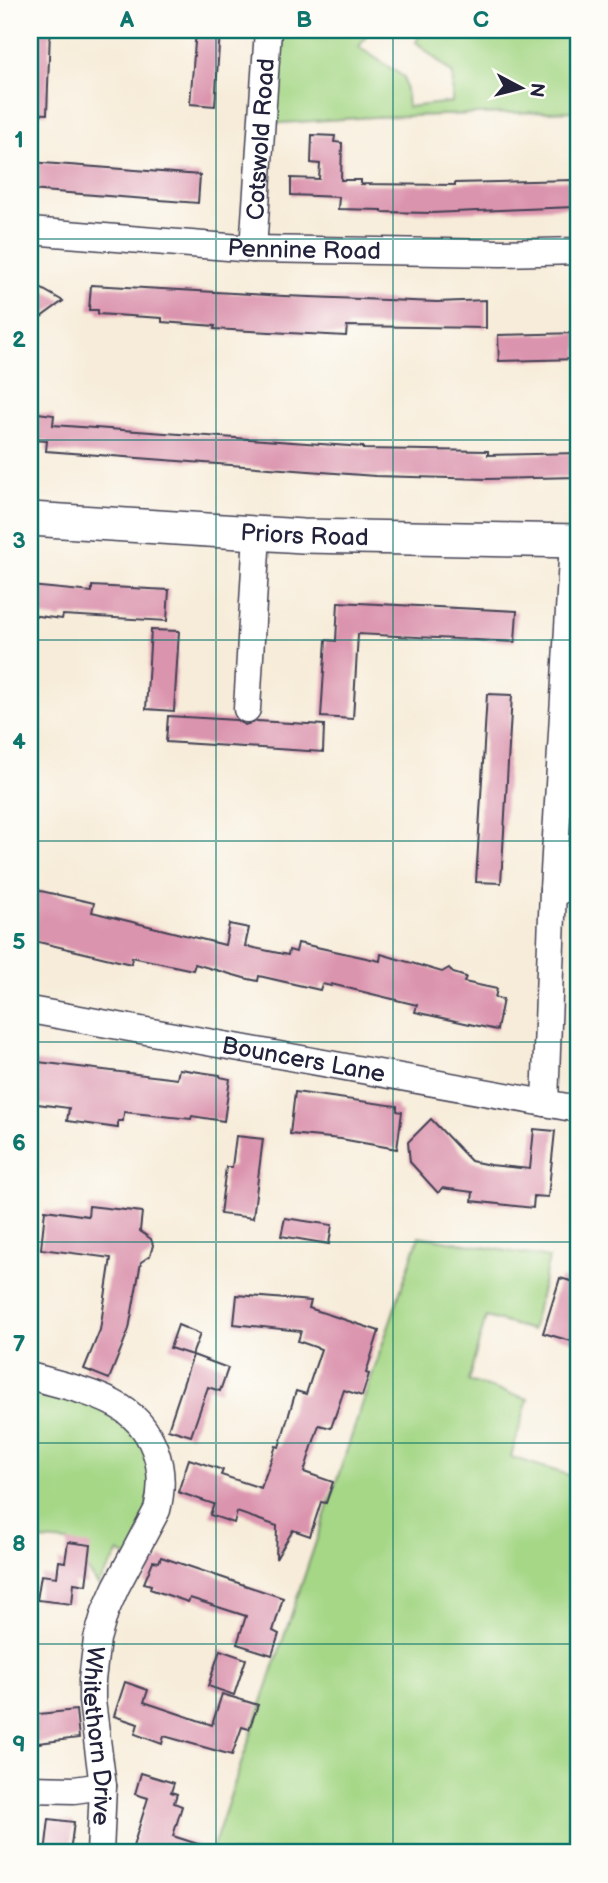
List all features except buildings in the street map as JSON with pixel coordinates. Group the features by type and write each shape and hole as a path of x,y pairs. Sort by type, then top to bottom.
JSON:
{"main road":[{"name":"Priors Road","path":"30,519 303,536 575,541"}],"street":[{"name":"Cotswold Road","path":"253,249 268,30"},
{"name":"Pennine Road","path":"30,231 253,249 502,253 578,251"},
{"path":"247,709 257,533"},
{"path":"545,1103 566,889 575,541"},
{"name":"Bouncers Lane","path":"30,1010 578,1109"},
{"name":"Whitethorn Drive","path":"30,1376 111,1401 125,1410 148,1433 160,1464 161,1495 157,1510 116,1587 97,1639 92,1701 103,1786 100,1853"},
{"path":"30,1789 74,1790 103,1786"}],"green space":[{"path":"268,30 370,30 359,47 404,77 408,107 452,102 453,74 416,42 422,30 567,30 578,35 578,111 262,122"},
{"path":"419,1236 549,1258 532,1330 486,1317 468,1381 528,1399 511,1457 578,1478 578,1814 564,1853 211,1853"},
{"path":"30,1376 111,1401 160,1464 132,1560 119,1552 98,1585 68,1542 42,1540 30,1547"}]}
